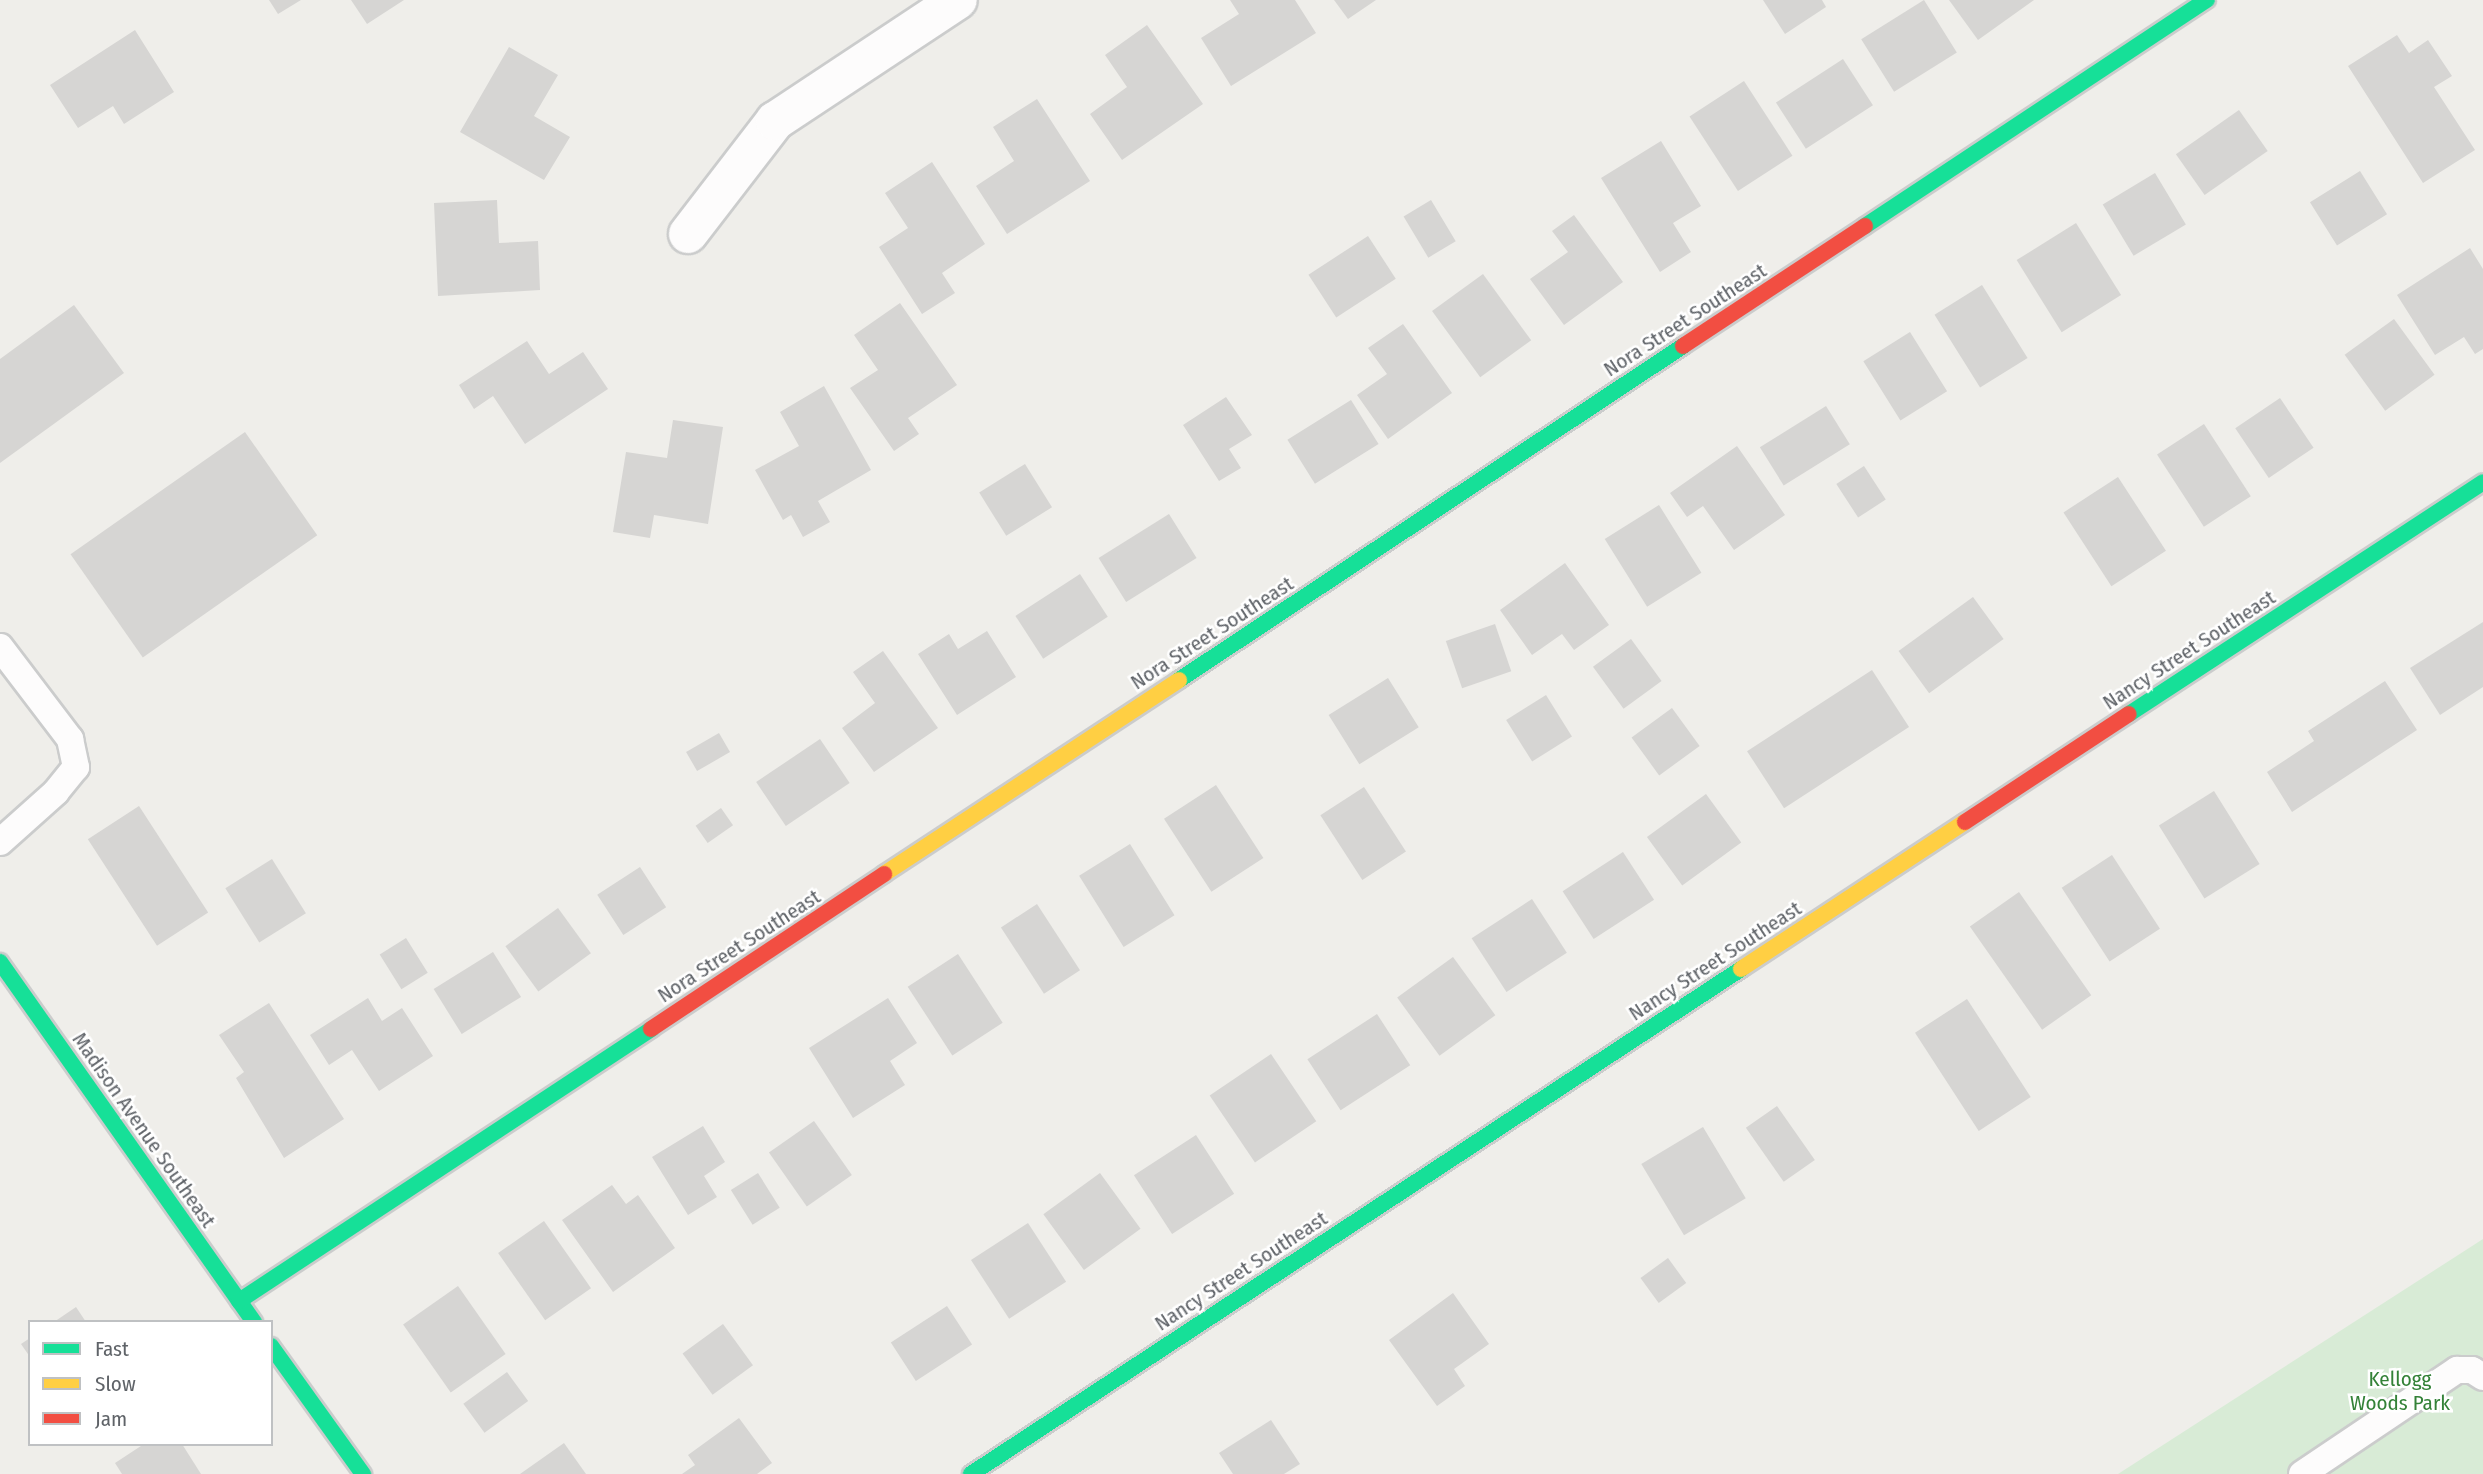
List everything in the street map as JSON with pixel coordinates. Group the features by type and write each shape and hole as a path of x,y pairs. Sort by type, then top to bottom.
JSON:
{"street":[{"path":"688,234 775,121 958,0"},
{"name":"Nora Street Southeast","path":"239,1301 2207,0"},
{"name":"Nancy Street Southeast","path":"971,1474 2483,482"},
{"name":"Madison Avenue Southeast","path":"0,962 253,1320"},
{"path":"273,1349 363,1474"}],"lane":[{"path":"0,647 70,739 76,767 56,792 0,842"},
{"path":"2302,1474 2457,1370 2482,1376"}],"green space":[{"name":"Kellogg Woods Park","path":"2483,1239 2483,1474 2118,1474"}],"building":[{"path":"269,0 301,0 278,14"},
{"path":"351,0 404,0 367,24"},
{"path":"1230,0 1295,0 1316,33 1231,86 1201,38 1239,14"},
{"path":"1334,0 1376,0 1348,19"},
{"path":"1763,0 1822,0 1826,7 1785,34"},
{"path":"1924,0 1957,53 1894,92 1861,39"},
{"path":"1949,0 2034,0 1978,40"},
{"path":"1147,25 1203,104 1122,160 1090,114 1127,87 1105,55"},
{"path":"135,30 174,92 124,124 113,106 78,128 50,85"},
{"path":"2397,35 2409,53 2428,40 2452,76 2434,87 2475,150 2423,183 2348,66"},
{"path":"509,47 558,75 534,116 570,137 544,180 460,132"},
{"path":"1843,59 1873,105 1806,149 1776,103"},
{"path":"1744,81 1792,156 1738,191 1689,116"},
{"path":"1037,99 1090,181 1007,234 976,186 1014,161 993,127"},
{"path":"2239,110 2268,151 2205,195 2176,154"},
{"path":"1661,141 1701,206 1673,223 1691,252 1660,272 1601,178"},
{"path":"932,162 985,244 942,273 955,293 922,314 879,247 908,228 885,193"},
{"path":"2360,171 2387,214 2337,246 2310,202"},
{"path":"2155,173 2186,224 2134,256 2103,204"},
{"path":"497,200 499,243 538,241 540,290 438,296 434,203"},
{"path":"1431,200 1456,241 1428,258 1404,216"},
{"path":"1574,215 1623,282 1564,325 1530,279 1568,252 1552,231"},
{"path":"2076,223 2121,295 2062,332 2017,260"},
{"path":"1368,236 1396,279 1336,317 1308,275"},
{"path":"2470,248 2483,269 2483,349 2475,354 2464,337 2435,355 2397,295"},
{"path":"1483,274 1531,340 1480,377 1432,311"},
{"path":"1982,285 2028,358 1980,388 1935,315"},
{"path":"900,303 957,385 908,418 919,434 894,451 850,388 878,370 854,335"},
{"path":"74,305 124,373 0,463 0,359"},
{"path":"2394,319 2435,375 2385,411 2345,355"},
{"path":"1403,324 1452,393 1388,439 1357,395 1387,374 1368,348"},
{"path":"1910,332 1947,391 1900,421 1863,361"},
{"path":"527,341 549,374 583,352 608,389 525,444 493,396 474,409 459,385"},
{"path":"824,386 871,470 818,501 830,522 803,537 791,515 783,520 755,470 799,446 780,412"},
{"path":"1226,397 1252,435 1229,449 1241,468 1219,481 1183,425"},
{"path":"2280,398 2314,448 2269,478 2235,428"},
{"path":"1351,400 1379,444 1315,484 1287,440"},
{"path":"1826,406 1850,444 1784,485 1760,447"},
{"path":"673,420 723,427 708,524 654,515 650,538 613,532 626,452 667,458"},
{"path":"2204,424 2251,496 2204,527 2157,454"},
{"path":"245,432 317,535 143,657 71,554"},
{"path":"1737,446 1785,515 1734,550 1703,506 1687,517 1670,493"},
{"path":"1025,464 1052,507 1006,536 979,493"},
{"path":"1864,466 1886,500 1858,518 1836,484"},
{"path":"2118,477 2166,551 2111,586 2063,512"},
{"path":"1659,505 1701,573 1647,607 1605,539"},
{"path":"1169,514 1197,558 1126,602 1099,558"},
{"path":"1565,563 1609,625 1574,650 1562,634 1532,655 1500,610"},
{"path":"1080,574 1108,617 1043,659 1015,616"},
{"path":"1973,597 2004,639 1929,693 1899,651"},
{"path":"2483,622 2483,687 2440,715 2410,668"},
{"path":"1495,624 1511,671 1462,688 1446,641"},
{"path":"987,631 1016,677 957,715 918,654 949,634 958,649"},
{"path":"1631,639 1662,681 1624,709 1593,667"},
{"path":"883,651 938,728 874,772 842,728 875,703 853,672"},
{"path":"1872,670 1909,727 1784,808 1747,751"},
{"path":"1388,678 1419,727 1359,764 1329,715"},
{"path":"2385,681 2417,730 2292,812 2267,772 2314,741 2308,731"},
{"path":"1546,695 1572,737 1532,761 1506,720"},
{"path":"1672,708 1700,746 1659,775 1632,737"},
{"path":"719,733 730,752 697,771 686,752"},
{"path":"820,739 850,783 786,826 756,782"},
{"path":"1216,785 1263,858 1211,892 1164,819"},
{"path":"1364,787 1406,852 1362,880 1320,815"},
{"path":"2214,791 2260,864 2204,898 2159,825"},
{"path":"1706,794 1741,843 1682,885 1647,837"},
{"path":"139,806 208,913 157,946 88,839"},
{"path":"721,808 733,825 708,843 696,826"},
{"path":"1130,844 1175,915 1124,947 1079,876"},
{"path":"1623,852 1654,900 1594,939 1563,891"},
{"path":"2112,855 2160,929 2110,961 2062,888"},
{"path":"272,859 306,913 259,942 225,888"},
{"path":"640,867 666,907 623,935 597,895"},
{"path":"2019,892 2091,995 2042,1030 1970,926"},
{"path":"1532,899 1567,953 1506,992 1472,938"},
{"path":"1037,904 1080,970 1044,994 1001,927"},
{"path":"558,908 591,953 538,992 505,946"},
{"path":"406,938 428,973 401,989 380,954"},
{"path":"493,952 521,997 462,1034 434,989"},
{"path":"958,954 1003,1023 952,1055 908,987"},
{"path":"1453,957 1495,1015 1439,1056 1397,998"},
{"path":"368,998 382,1021 402,1008 433,1056 379,1091 352,1050 329,1065 310,1035"},
{"path":"888,998 917,1043 890,1061 905,1085 853,1118 809,1048"},
{"path":"1967,999 2031,1097 1979,1131 1915,1033"},
{"path":"269,1003 344,1119 284,1158 236,1078 244,1072 219,1035"},
{"path":"1377,1014 1410,1065 1341,1110 1307,1059"},
{"path":"1271,1054 1316,1121 1255,1163 1210,1095"},
{"path":"1777,1106 1815,1160 1784,1182 1746,1128"},
{"path":"814,1121 852,1175 807,1207 769,1153"},
{"path":"703,1126 725,1162 704,1176 717,1197 688,1215 652,1157"},
{"path":"1703,1127 1746,1198 1684,1235 1641,1164"},
{"path":"1196,1135 1234,1194 1172,1234 1134,1175"},
{"path":"758,1173 780,1208 753,1225 731,1190"},
{"path":"1100,1173 1141,1229 1084,1270 1043,1214"},
{"path":"612,1185 626,1204 638,1195 675,1248 613,1292 562,1220"},
{"path":"544,1221 591,1288 545,1320 498,1253"},
{"path":"1028,1223 1066,1282 1009,1319 971,1260"},
{"path":"1668,1258 1686,1283 1659,1303 1640,1278"},
{"path":"458,1286 506,1354 451,1392 403,1324"},
{"path":"1453,1293 1489,1344 1454,1369 1465,1386 1437,1406 1389,1340"},
{"path":"947,1306 972,1345 916,1381 891,1342"},
{"path":"76,1307 85,1320 57,1320"},
{"path":"723,1324 753,1365 713,1395 683,1353"},
{"path":"28,1339 28,1354 21,1344"},
{"path":"507,1372 528,1401 484,1433 463,1404"},
{"path":"739,1418 772,1463 757,1474 682,1474 695,1465 688,1455"},
{"path":"1271,1420 1300,1464 1284,1474 1233,1474 1219,1453"},
{"path":"564,1443 586,1474 520,1474"},
{"path":"141,1446 183,1446 201,1474 122,1474 115,1463"}],"traffic: fast":[{"path":"1865,226 2207,0"},
{"path":"1179,680 1683,346"},
{"path":"2129,714 2483,482"},
{"path":"0,962 253,1320"},
{"path":"971,1474 1741,969"},
{"path":"239,1301 651,1029"},
{"path":"273,1349 363,1474"}],"traffic: slow":[{"path":"884,874 1179,680"},
{"path":"1741,969 1965,822"}],"traffic: jam":[{"path":"1683,346 1865,226"},
{"path":"1965,822 2129,714"},
{"path":"651,1029 884,874"}]}
